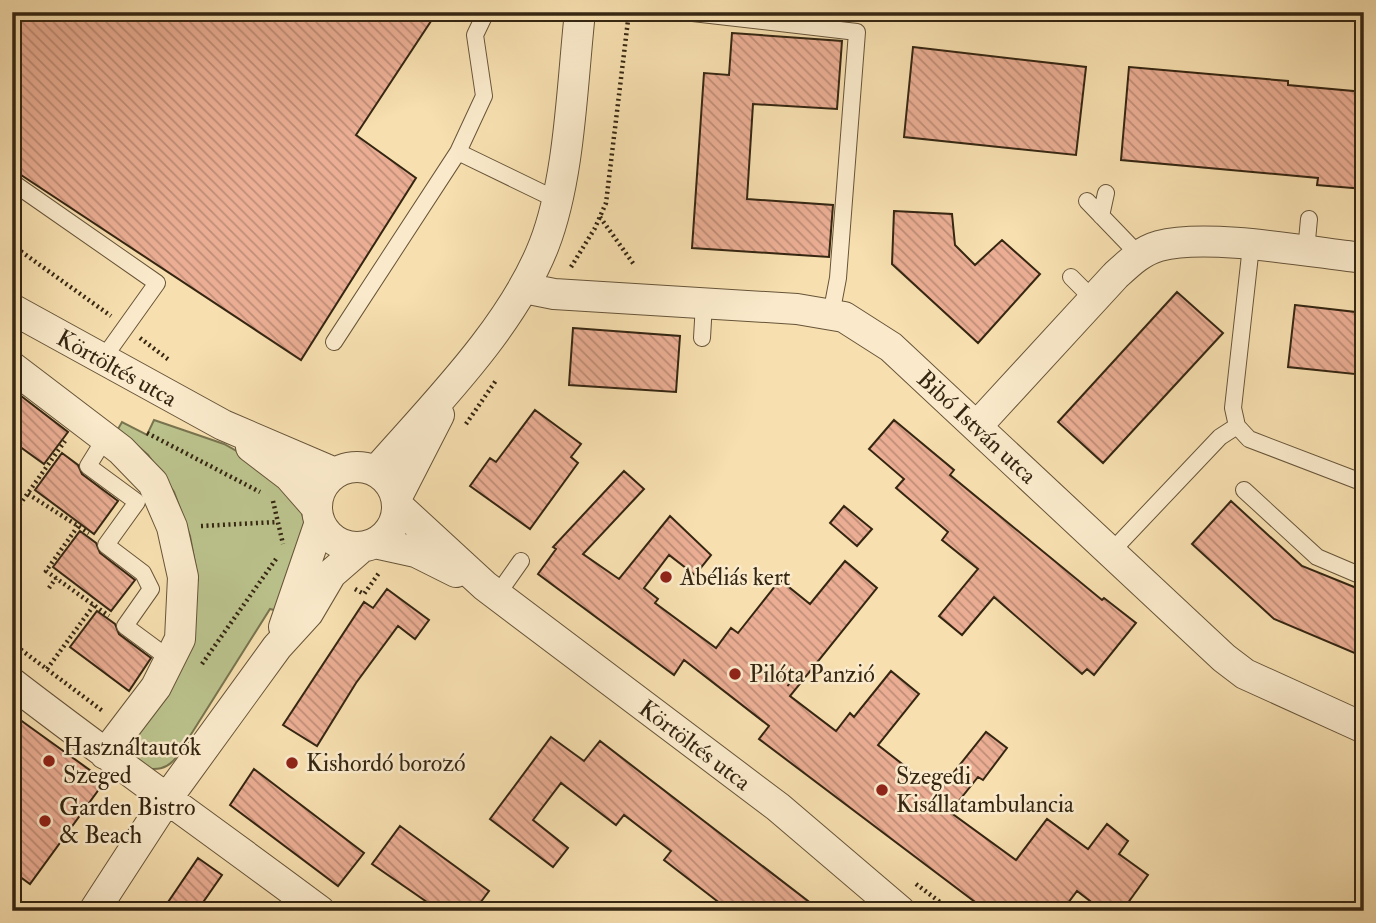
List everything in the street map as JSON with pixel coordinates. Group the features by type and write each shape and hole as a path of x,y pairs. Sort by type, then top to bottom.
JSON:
{"street":[{"path":"376,471 456,380 524,288 544,244 557,200 580,12"},
{"path":"977,426 1093,299 1139,255 1158,246 1188,242 1364,258"},
{"name":"Bibó István utca","path":"524,288 554,294 797,309 844,317 891,346 1245,674 1361,719"},
{"name":"Körtöltés utca","path":"12,309 223,425 335,473"},
{"path":"12,367 106,437 153,483 149,501 172,527 182,589 180,639 156,687 105,754"},
{"path":"94,911 168,797 277,647 308,612 331,574 394,524 397,501 456,380"},
{"name":"Körtöltés utca","path":"223,425 289,476 318,515"},
{"path":"277,647 318,515 325,482 335,473 356,467 376,471 389,482 397,501"},
{"name":"Körtöltés utca","path":"397,501 491,591 778,807 900,911"},
{"path":"318,515 337,542 369,545"},
{"name":"Körtöltés utca","path":"369,545 416,552 491,591"},
{"path":"12,683 320,911"}],"lane":[{"path":"334,342 458,152 484,96 475,35 486,12"},
{"path":"684,12 857,32 838,278 831,315"},
{"path":"458,152 557,200"},
{"path":"12,182 157,283 102,360"},
{"path":"1101,216 1107,193"},
{"path":"1087,201 1139,255"},
{"path":"1306,251 1309,219"},
{"path":"1251,246 1233,408 1237,426 1249,439 1364,483"},
{"path":"1071,277 1093,299"},
{"path":"702,338 704,303"},
{"path":"1111,552 1220,437 1237,426"},
{"path":"1244,490 1317,557 1364,577"},
{"path":"149,501 106,545 143,573 151,589"},
{"path":"491,591 521,561"},
{"path":"151,589 182,589"},
{"path":"151,589 125,626 171,660"}],"path":[{"path":"600,216 635,266"},
{"path":"12,245 179,368"},
{"path":"13,514 81,418"},
{"path":"142,431 272,499"},
{"path":"200,667 284,548 272,499 276,490"},
{"path":"28,494 106,545"},
{"path":"172,527 277,522"},
{"path":"78,526 46,571 125,626"},
{"path":"49,588 56,578"},
{"path":"47,669 94,605"},
{"path":"12,643 126,728"},
{"path":"771,670 792,687"}],"green space":[{"path":"154,420 224,444 269,469 299,503 307,531 278,611 270,609 174,760 165,767 151,769 139,768 130,754 198,580 190,536 174,492 148,455 118,429 122,422 147,435"}],"building":[{"path":"12,12 437,12 356,135 416,178 301,360 12,169"},
{"path":"732,33 842,41 837,109 753,104 747,199 833,205 829,257 692,248 704,73 729,75"},
{"path":"913,47 1086,67 1076,155 904,137"},
{"path":"1129,67 1288,81 1288,85 1364,92 1364,189 1317,185 1318,178 1121,160"},
{"path":"894,211 952,214 955,245 975,265 1002,240 1040,274 978,343 892,264"},
{"path":"1177,292 1223,333 1103,463 1058,422"},
{"path":"1295,305 1364,313 1364,375 1288,367"},
{"path":"573,328 680,336 676,392 569,385"},
{"path":"12,389 68,432 44,464 12,441"},
{"path":"535,410 581,444 571,457 578,463 530,529 470,486 490,458 496,462"},
{"path":"894,420 954,470 950,475 1102,600 1104,598 1136,623 1094,675 1087,669 1082,674 994,597 962,635 939,616 978,569 942,540 948,532 896,488 904,479 869,449"},
{"path":"62,453 78,465 82,474 118,501 94,534 35,490"},
{"path":"624,471 644,489 583,554 619,579 670,516 711,555 695,575 669,555 644,588 658,599 655,603 716,648 731,628 738,633 780,580 810,604 845,561 877,588 790,696 836,731 850,713 854,717 891,671 919,694 878,745 938,792 986,732 1007,748 983,780 978,777 950,812 1016,860 1047,819 1088,849 1107,824 1128,841 1119,854 1148,875 1122,911 1103,911 1077,891 1062,911 987,911 759,739 769,726 684,660 674,675 538,574 556,549 553,547"},
{"path":"1231,501 1302,566 1364,591 1364,657 1274,619 1192,544"},
{"path":"844,506 872,529 857,546 830,523"},
{"path":"80,531 96,543 100,553 135,580 111,611 53,567"},
{"path":"387,589 429,620 415,639 398,626 356,683 317,746 283,725 364,602 373,608"},
{"path":"97,611 115,624 119,634 151,658 129,691 70,647"},
{"path":"12,714 105,781 30,884 12,871"},
{"path":"551,737 584,761 600,741 821,911 730,911 664,860 671,851 624,815 616,825 561,783 533,820 568,848 553,867 490,819"},
{"path":"254,769 364,853 338,886 230,805"},
{"path":"400,826 489,891 474,911 440,911 372,864"},
{"path":"198,858 222,875 197,911 162,911"}],"place":[{"name":"Abéliás kert","path":"666,577"},
{"name":"Pilóta Panzió","path":"735,674"},
{"name":"Használtautók Szeged","path":"49,761"},
{"name":"Kishordó borozó","path":"292,763"},
{"name":"Szegedi Kisállatambulancia","path":"882,790"},
{"name":"Garden Bistro & Beach","path":"45,821"}]}
